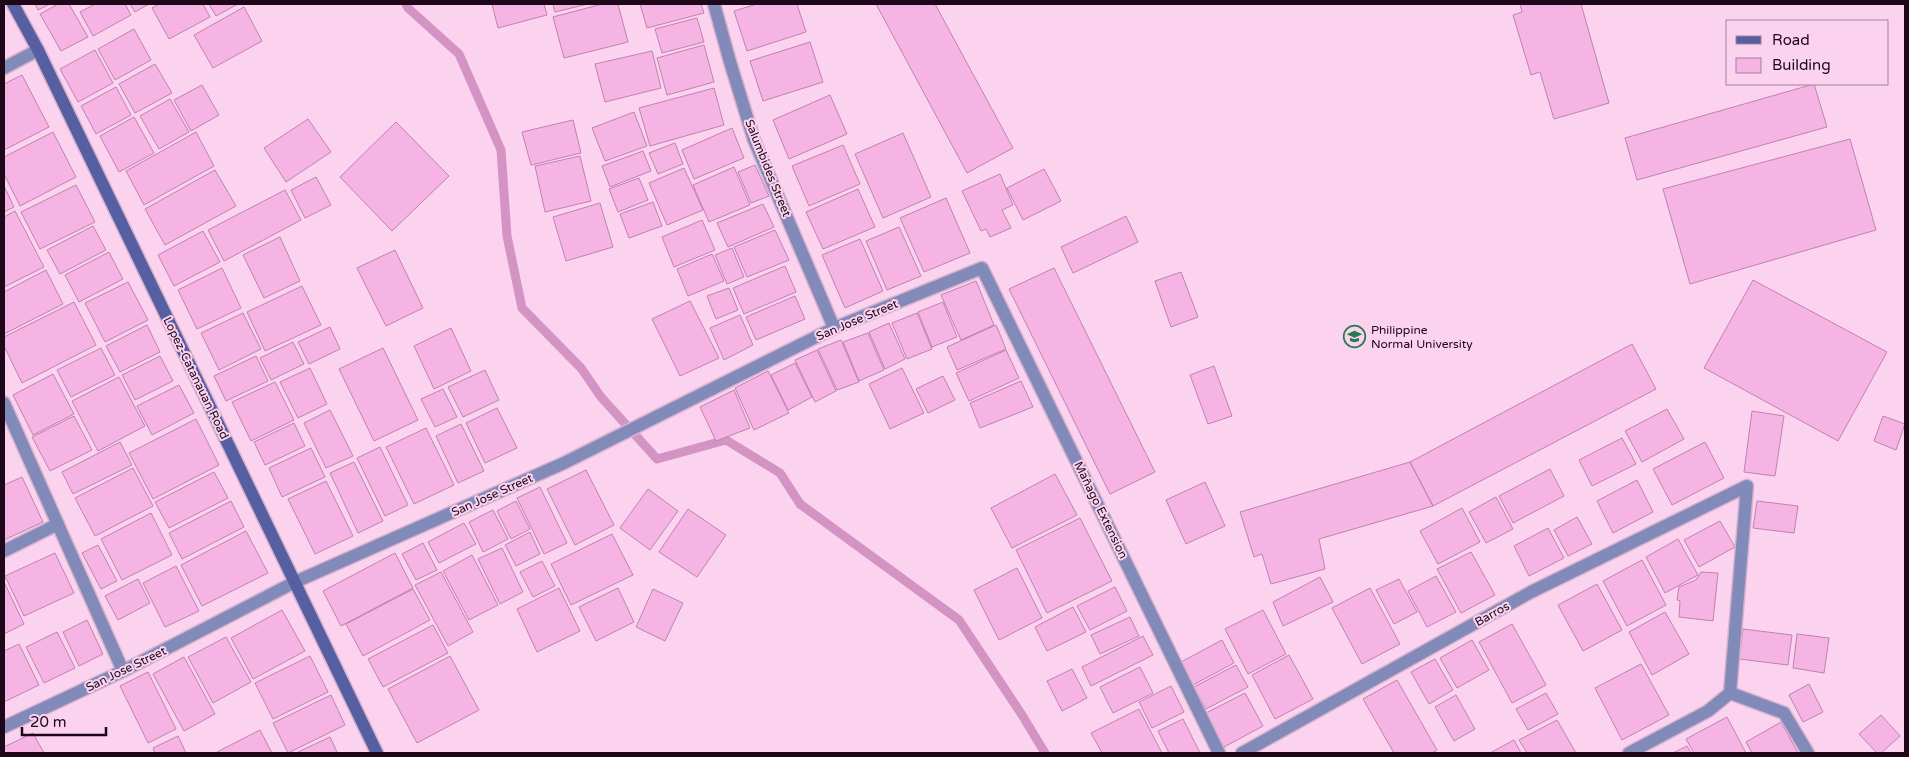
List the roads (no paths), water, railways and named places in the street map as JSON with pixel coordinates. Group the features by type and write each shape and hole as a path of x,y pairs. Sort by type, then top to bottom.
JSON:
{"main road":[{"name":"Lopez-Catanauan Road","path":"13,4 38,50 377,753"}],"street":[{"name":"Salumbides Street","path":"714,4 754,140 834,328"},
{"path":"4,68 38,50"},
{"name":"San Jose Street","path":"4,727 123,671 295,582 564,463 834,328 982,268"},
{"name":"Mañago Extension","path":"982,268 1219,753"},
{"path":"4,403 123,671"},
{"name":"Barros","path":"1242,753 1532,592 1747,486 1730,693"},
{"path":"4,551 58,524"},
{"path":"1629,753 1708,711 1730,693 1784,713 1808,753"}],"waterway":[{"path":"406,4 408,8 459,54 501,150 507,236 522,308 581,368 601,397 657,459 726,440 780,473 800,504 959,620 1045,753"}],"place":[{"name":"Philippine Normal University","path":"1355,337"}]}
